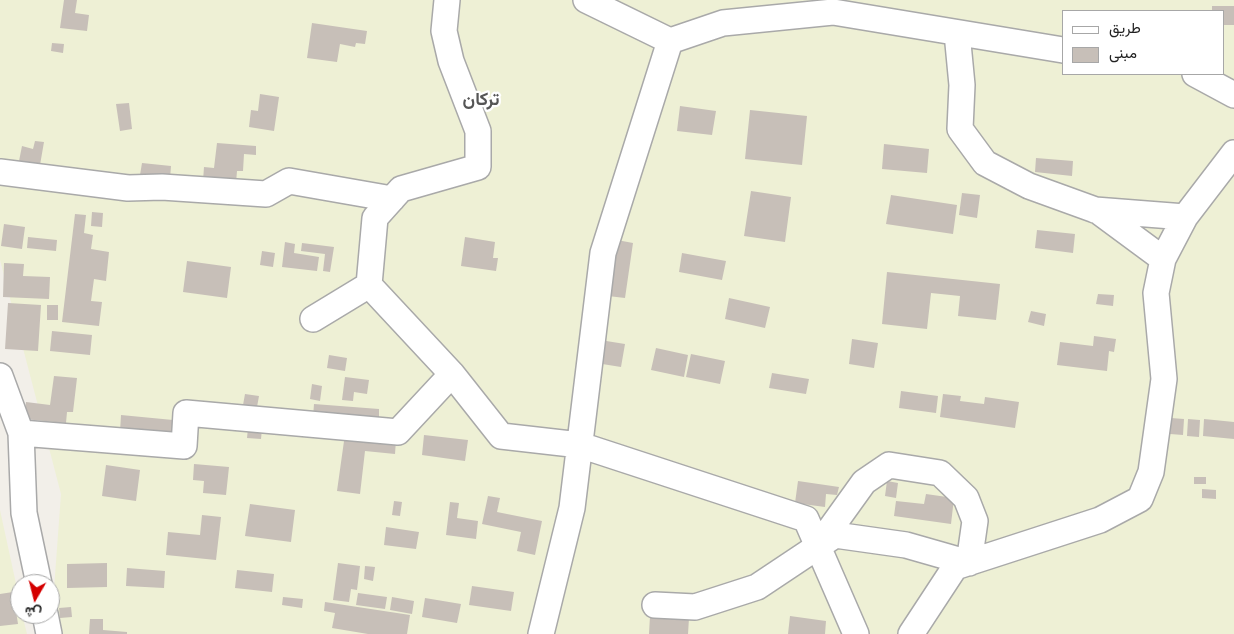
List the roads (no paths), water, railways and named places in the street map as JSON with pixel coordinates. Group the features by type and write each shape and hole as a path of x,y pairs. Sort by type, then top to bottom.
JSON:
{"street":[{"path":"447,0 444,30 451,61 478,131 478,167 401,189 375,218 369,285 452,374 501,436 580,445 806,519 856,634"},
{"path":"586,0 670,41"},
{"path":"541,634 572,508 602,253 670,41 726,11 833,12 1062,50"},
{"path":"957,33 962,85 960,129 985,163 1029,186 1098,211 1163,259"},
{"path":"1197,75 1234,95"},
{"path":"911,634 956,567 1100,520 1140,499 1150,472 1164,378 1156,293 1163,259 1185,217 1234,153"},
{"path":"0,172 128,188 162,187 266,194 289,181 392,199"},
{"path":"1094,210 1185,217"},
{"path":"313,319 369,285"},
{"path":"21,433 184,446 186,412 398,432 452,374"},
{"path":"0,376 21,433 24,513 37,574"},
{"path":"818,546 864,482 889,465 940,473 966,498 975,522 968,563"},
{"path":"655,605 695,607 757,587 835,535 906,545 968,563"}],"district":[{"name":"تركان","path":"481,100"}]}
